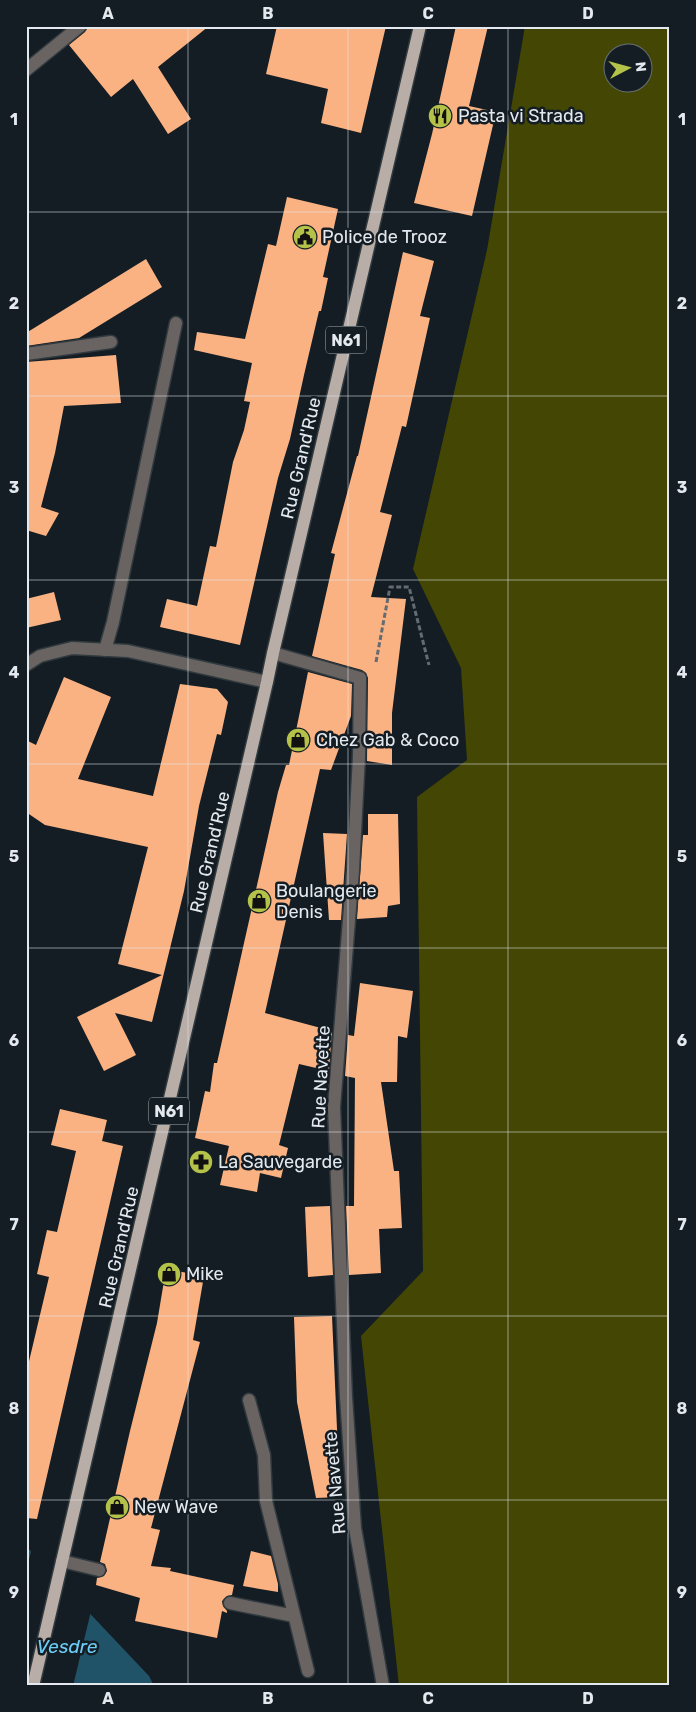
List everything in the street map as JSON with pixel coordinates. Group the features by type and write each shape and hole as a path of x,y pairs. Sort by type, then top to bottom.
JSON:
{"main road":[{"name":"Rue Grand'Rue","path":"33,1686 420,26"}],"street":[{"path":"26,70 80,26"},
{"path":"105,650 113,622 176,323"},
{"path":"26,354 111,342"},
{"path":"26,665 40,656 72,648 105,650 128,652 268,682"},
{"path":"273,653 360,678"},
{"name":"Rue Navette","path":"360,678 359,756 353,870 334,1107 346,1397 355,1528 383,1686"},
{"path":"249,1400 264,1455 266,1502 308,1671"},
{"path":"62,1565 99,1570"},
{"path":"230,1603 294,1616"}],"path":[{"path":"360,678 374,674 390,587 409,588 429,665"}],"shaded area":[{"path":"525,26 670,26 670,1686 399,1686 361,1336 423,1271 417,797 467,760 461,668 413,569 487,250"}],"water":[{"name":"Vesdre","path":"26,1546 149,1676 154,1686 26,1686"}],"pier":[{"name":"Vesdre","path":"32,1548 91,1611 73,1686 26,1686 26,1571"}],"building":[{"path":"88,26 209,26 158,67 191,119 168,134 133,79 111,97 69,45 85,32"},
{"path":"277,26 386,26 361,133 321,123 328,89 266,74"},
{"path":"456,26 488,26 469,106 496,112 472,216 414,203 432,134"},
{"path":"287,197 338,209 323,277 328,278 321,311 319,311 290,439 278,478 240,645 160,627 167,599 197,606 210,546 216,547 233,462 244,430 250,402 244,401 252,363 194,350 197,332 245,339 268,244 276,246"},
{"path":"403,252 434,261 420,316 430,318 406,427 402,426 380,512 392,515 371,597 406,599 392,713 392,765 367,761 368,678 366,673 362,670 312,656 335,554 331,553 358,456"},
{"path":"146,259 162,287 79,338 26,346 26,333"},
{"path":"116,355 121,403 64,406 55,453 41,507 59,513 46,536 26,530 26,362"},
{"path":"54,592 61,620 26,628 26,599"},
{"path":"308,672 352,684 351,716 331,770 320,769 265,1013 332,1031 329,1071 299,1064 279,1145 288,1148 281,1178 260,1173 257,1192 220,1185 229,1146 195,1138 205,1091 210,1092 214,1063 217,1063 278,792 286,765 289,765"},
{"path":"64,677 111,697 78,779 153,796 180,684 217,689 228,702 221,735 217,734 199,806 184,891 152,1022 115,1013 136,1055 104,1071 77,1017 162,975 118,964 148,847 45,825 26,812 26,740 36,745"},
{"path":"368,814 398,814 400,904 388,906 387,917 357,919 363,835 368,835"},
{"path":"323,833 347,834 341,920 329,920"},
{"path":"360,983 413,991 407,1038 398,1036 397,1082 381,1082 394,1171 399,1171 402,1228 379,1229 381,1273 349,1275 346,1206 354,1206 355,1078 345,1076 348,1035 354,1036"},
{"path":"60,1109 107,1120 102,1141 123,1146 37,1519 26,1518 26,1374 49,1277 37,1274 47,1230 57,1232 76,1151 51,1145"},
{"path":"330,1206 333,1275 308,1277 305,1207"},
{"path":"166,1269 204,1276 193,1340 200,1342 151,1528 160,1530 151,1566 171,1568 170,1571 234,1585 232,1595 227,1596 222,1601 227,1613 222,1611 217,1638 135,1621 140,1598 96,1585 97,1578 104,1576 107,1571 105,1564 100,1562 157,1323"},
{"path":"332,1316 340,1497 316,1498 297,1402 294,1317"},
{"path":"251,1551 271,1556 278,1584 278,1592 243,1586"}],"place":[{"name":"Pasta vi Strada","path":"440,116"},
{"name":"Police de Trooz","path":"305,237"},
{"name":"Chez Gab & Coco","path":"298,740"},
{"name":"Boulangerie Denis","path":"259,901"},
{"name":"La Sauvegarde","path":"201,1162"},
{"name":"Mike","path":"169,1274"},
{"name":"New Wave","path":"117,1507"}]}
